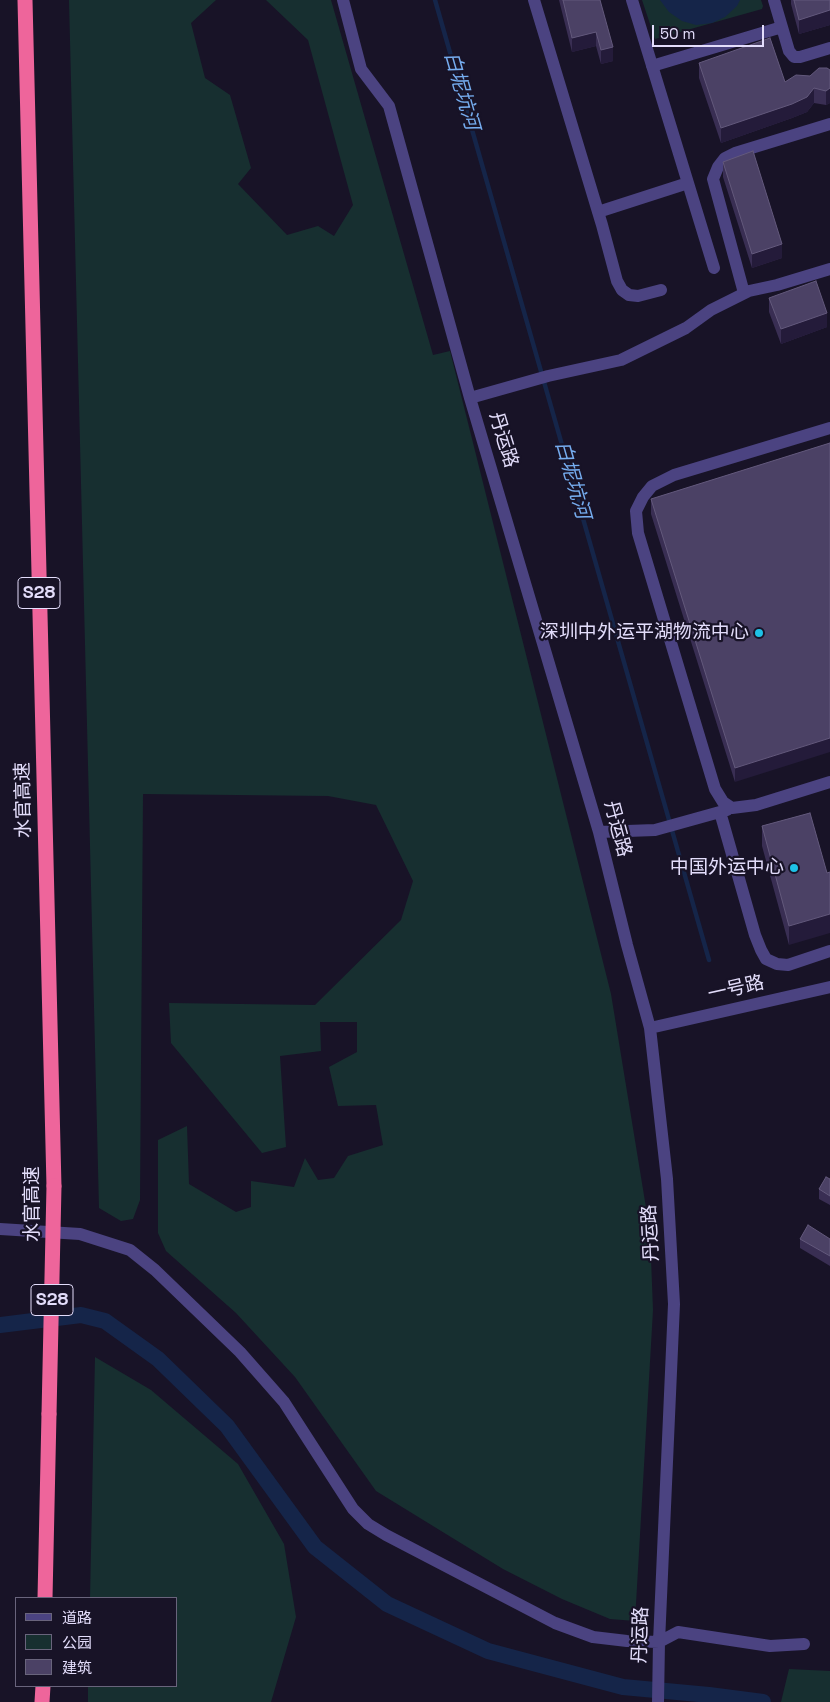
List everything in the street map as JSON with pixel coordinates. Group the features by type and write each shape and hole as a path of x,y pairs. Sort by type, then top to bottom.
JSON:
{"highway":[{"name":"水官高速","path":"25,0 54,1186 45,1597"},
{"path":"42,1702 43,1687"}],"street":[{"name":"丹运路","path":"343,0 361,70 389,106 470,398 599,832 650,1028 667,1179 674,1304 658,1702"},
{"path":"534,0 617,281 622,290 638,296 660,290"},
{"path":"632,0 714,268"},
{"path":"774,0 789,51 794,57 800,58 830,48"},
{"path":"652,66 782,27"},
{"path":"744,293 713,180 718,167 725,158 735,153 830,124"},
{"path":"598,212 688,183"},
{"path":"470,398 548,376 621,360 686,328 712,310 744,293 830,269"},
{"path":"830,428 674,475 652,486 643,497 636,511 638,533 715,789 726,810 755,935 761,950 766,959 777,964 788,965 830,951"},
{"path":"599,832 656,830 726,810 756,805 830,782"},
{"name":"一号路","path":"650,1028 830,987"},
{"path":"0,1228 80,1234 130,1250 155,1270 240,1352 284,1402 353,1509 368,1524 555,1623 593,1637 628,1641 659,1642 678,1632 770,1646 804,1644"}],"green space":[{"path":"69,0 216,0 191,23 205,78 230,95 251,168 238,184 287,235 318,226 334,236 353,205 308,40 266,0 331,0 433,355 450,351 611,994 650,1232 653,1310 635,1621 610,1619 562,1599 503,1569 376,1491 295,1377 236,1313 166,1251 158,1233 158,1140 187,1126 189,1184 236,1212 251,1207 251,1181 294,1187 305,1158 318,1180 334,1178 348,1156 383,1145 376,1105 338,1106 329,1067 357,1052 357,1022 320,1022 321,1051 280,1056 286,1147 262,1153 171,1043 169,1003 315,1005 401,920 413,881 376,805 328,796 143,794 140,1200 133,1219 121,1221 99,1208"},
{"path":"642,0 761,0 763,6 762,9 655,39"},
{"path":"95,1357 151,1390 238,1464 284,1544 296,1617 271,1702 88,1702 88,1687 178,1687 178,1597 90,1597"},
{"path":"789,1669 830,1671 830,1702 781,1702"}],"water":[{"path":"660,0 740,0 737,6 725,17 712,23 696,25 682,21 669,12"}],"building":[{"path":"563,0 600,0 613,47 601,50 596,32 572,38"},
{"path":"794,0 830,0 830,10 799,20"},
{"path":"770,38 785,82 796,75 810,76 819,68 827,68 830,70 830,88 826,91 814,88 807,97 792,104 721,128 699,63"},
{"path":"753,151 782,244 752,254 723,162"},
{"path":"816,281 827,313 781,329 769,298"},
{"name":"深圳中外运平湖物流中心","path":"830,443 830,738 735,768 651,499"},
{"name":"中国外运中心","path":"810,813 827,873 830,872 830,914 789,926 762,826"},
{"path":"826,1177 830,1179 830,1196 819,1189"},
{"path":"808,1225 830,1239 830,1256 800,1239"}],"waterway":[{"name":"白坭坑河","path":"435,0 709,960"},
{"path":"0,1325 81,1315 105,1321 158,1359 227,1426 315,1547 387,1604 488,1651 623,1687 763,1702"}],"place":[{"name":"深圳中外运平湖物流中心","path":"759,633"},
{"name":"中国外运中心","path":"794,868"}]}
